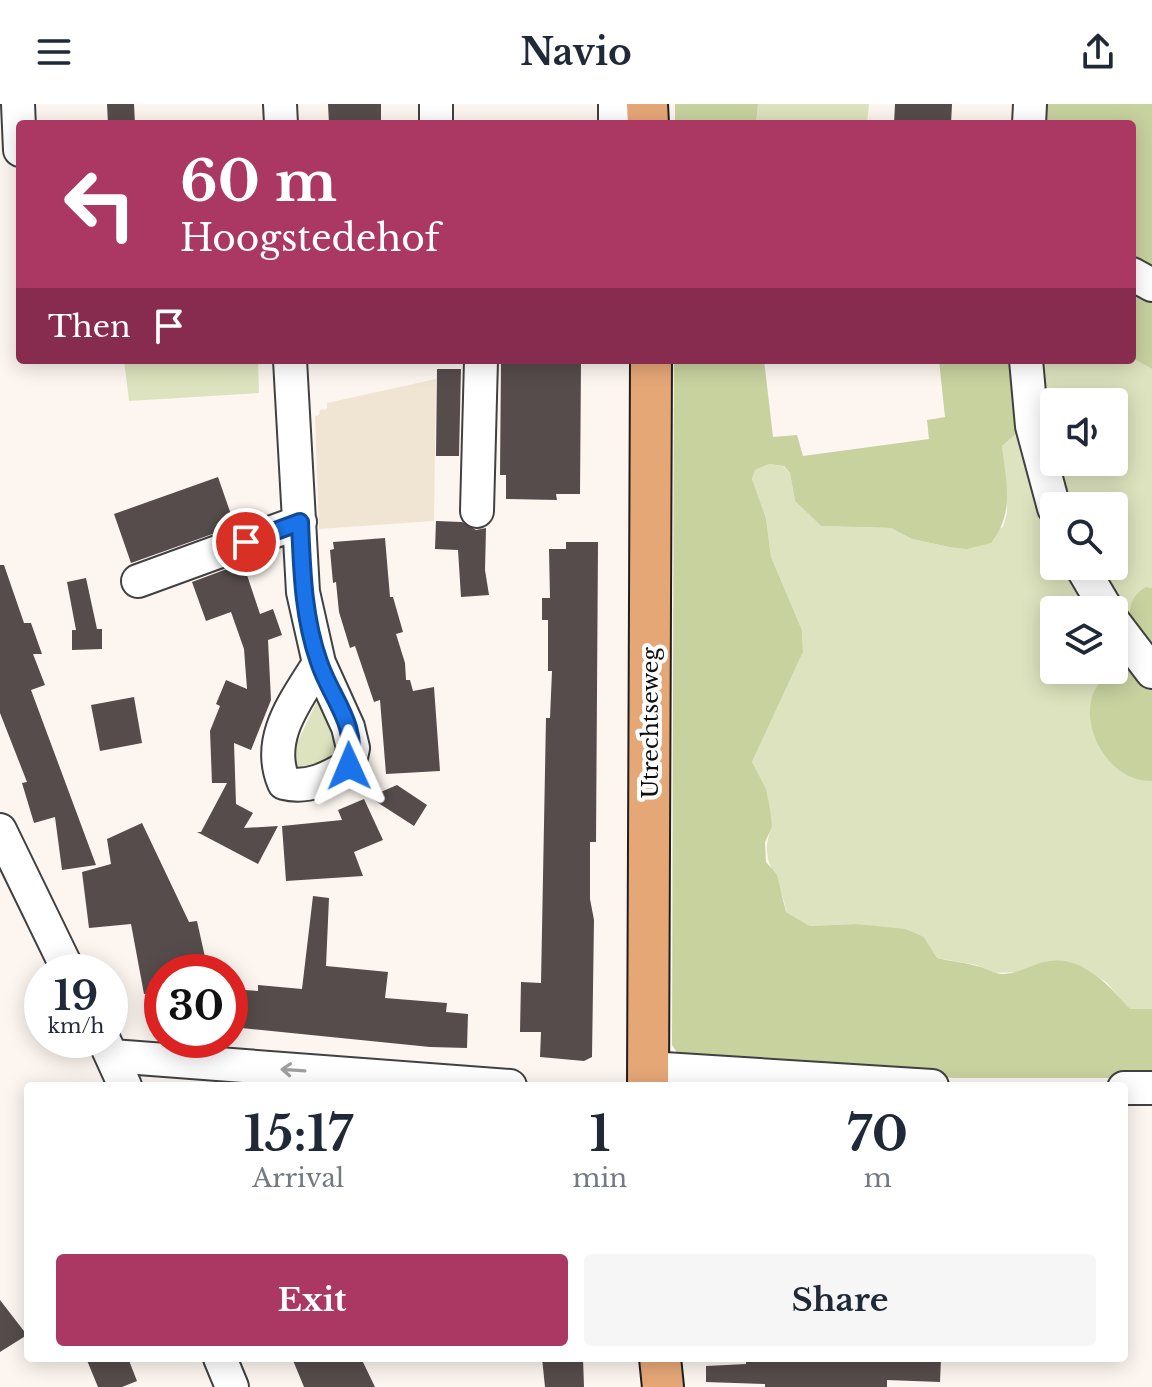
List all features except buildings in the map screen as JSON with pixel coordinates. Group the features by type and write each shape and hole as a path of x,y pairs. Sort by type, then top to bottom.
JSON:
{"main road":[{"name":"Utrechtseweg","path":"648,1077 651,364"},
{"path":"660,1362 663,1387"}],"street":[{"path":"290,364 303,592 319,663"},
{"path":"477,511 481,364"},
{"path":"1026,364 1032,426 1050,492"},
{"path":"138,581 300,522"},
{"path":"1128,640 1152,672"},
{"path":"0,830 60,954"},
{"path":"128,1050 468,1082"},
{"path":"112,1058 123,1082"},
{"path":"648,1077 806,1082"},
{"path":"1128,1088 1152,1088"},
{"path":"222,1362 232,1387"}],"shaded area":[{"path":"436,379 434,521 319,529 315,416 319,415 320,410 327,409 327,403"}],"green space":[{"path":"675,104 758,104 756,120 675,120"},
{"path":"758,104 869,104 867,120 756,120"},
{"path":"1039,104 1152,104 1152,277 1136,268 1136,120 1039,120"},
{"path":"1136,287 1152,295 1152,369 1136,360"},
{"path":"1136,360 1152,369 1152,588 1146,587 1129,625 1128,596 1111,596 1102,580 1128,580 1128,492 1062,492 1057,476 1128,476 1128,388 1041,388 1038,364 1136,364"},
{"path":"124,364 258,364 259,393 129,401"},
{"path":"674,364 764,364 773,437 797,435 803,456 929,439 927,420 945,417 939,364 1014,364 1022,429 1002,446 1007,485 1006,508 999,531 991,543 967,549 912,539 891,528 821,526 795,501 790,473 784,466 769,464 755,470 752,479 766,518 771,557 802,630 803,652 752,762 766,789 770,809 772,827 765,842 766,862 777,875 786,912 810,926 856,924 905,929 924,937 937,958 1002,974 1049,961 1062,961 1095,974 1130,1009 1152,1009 1152,1078 954,1078 681,1059 672,1045"},
{"path":"1022,429 1040,501 1040,580 1075,580 1084,596 1040,596 1040,684 1102,684 1093,712 1097,741 1115,765 1134,777 1152,781 1152,1009 1130,1010 1107,983 1085,968 1047,961 1020,972 991,973 977,965 937,958 924,937 856,924 810,926 786,912 768,860 768,839 772,827 752,762 803,652 802,630 771,557 766,518 752,479 755,470 769,464 783,466 790,473 795,501 821,526 891,528 912,539 949,547 1003,527 1007,513 1002,446"},
{"path":"1146,587 1152,588 1152,652 1129,625 1132,603"},
{"path":"1128,660 1152,688 1152,781 1125,774 1104,755 1092,729 1090,715 1099,684 1128,684"},
{"path":"320,700 343,758 292,773 291,756"}],"route":[{"path":"246,542 300,522 303,592 319,663 348,727 353,748 349,766"}]}
